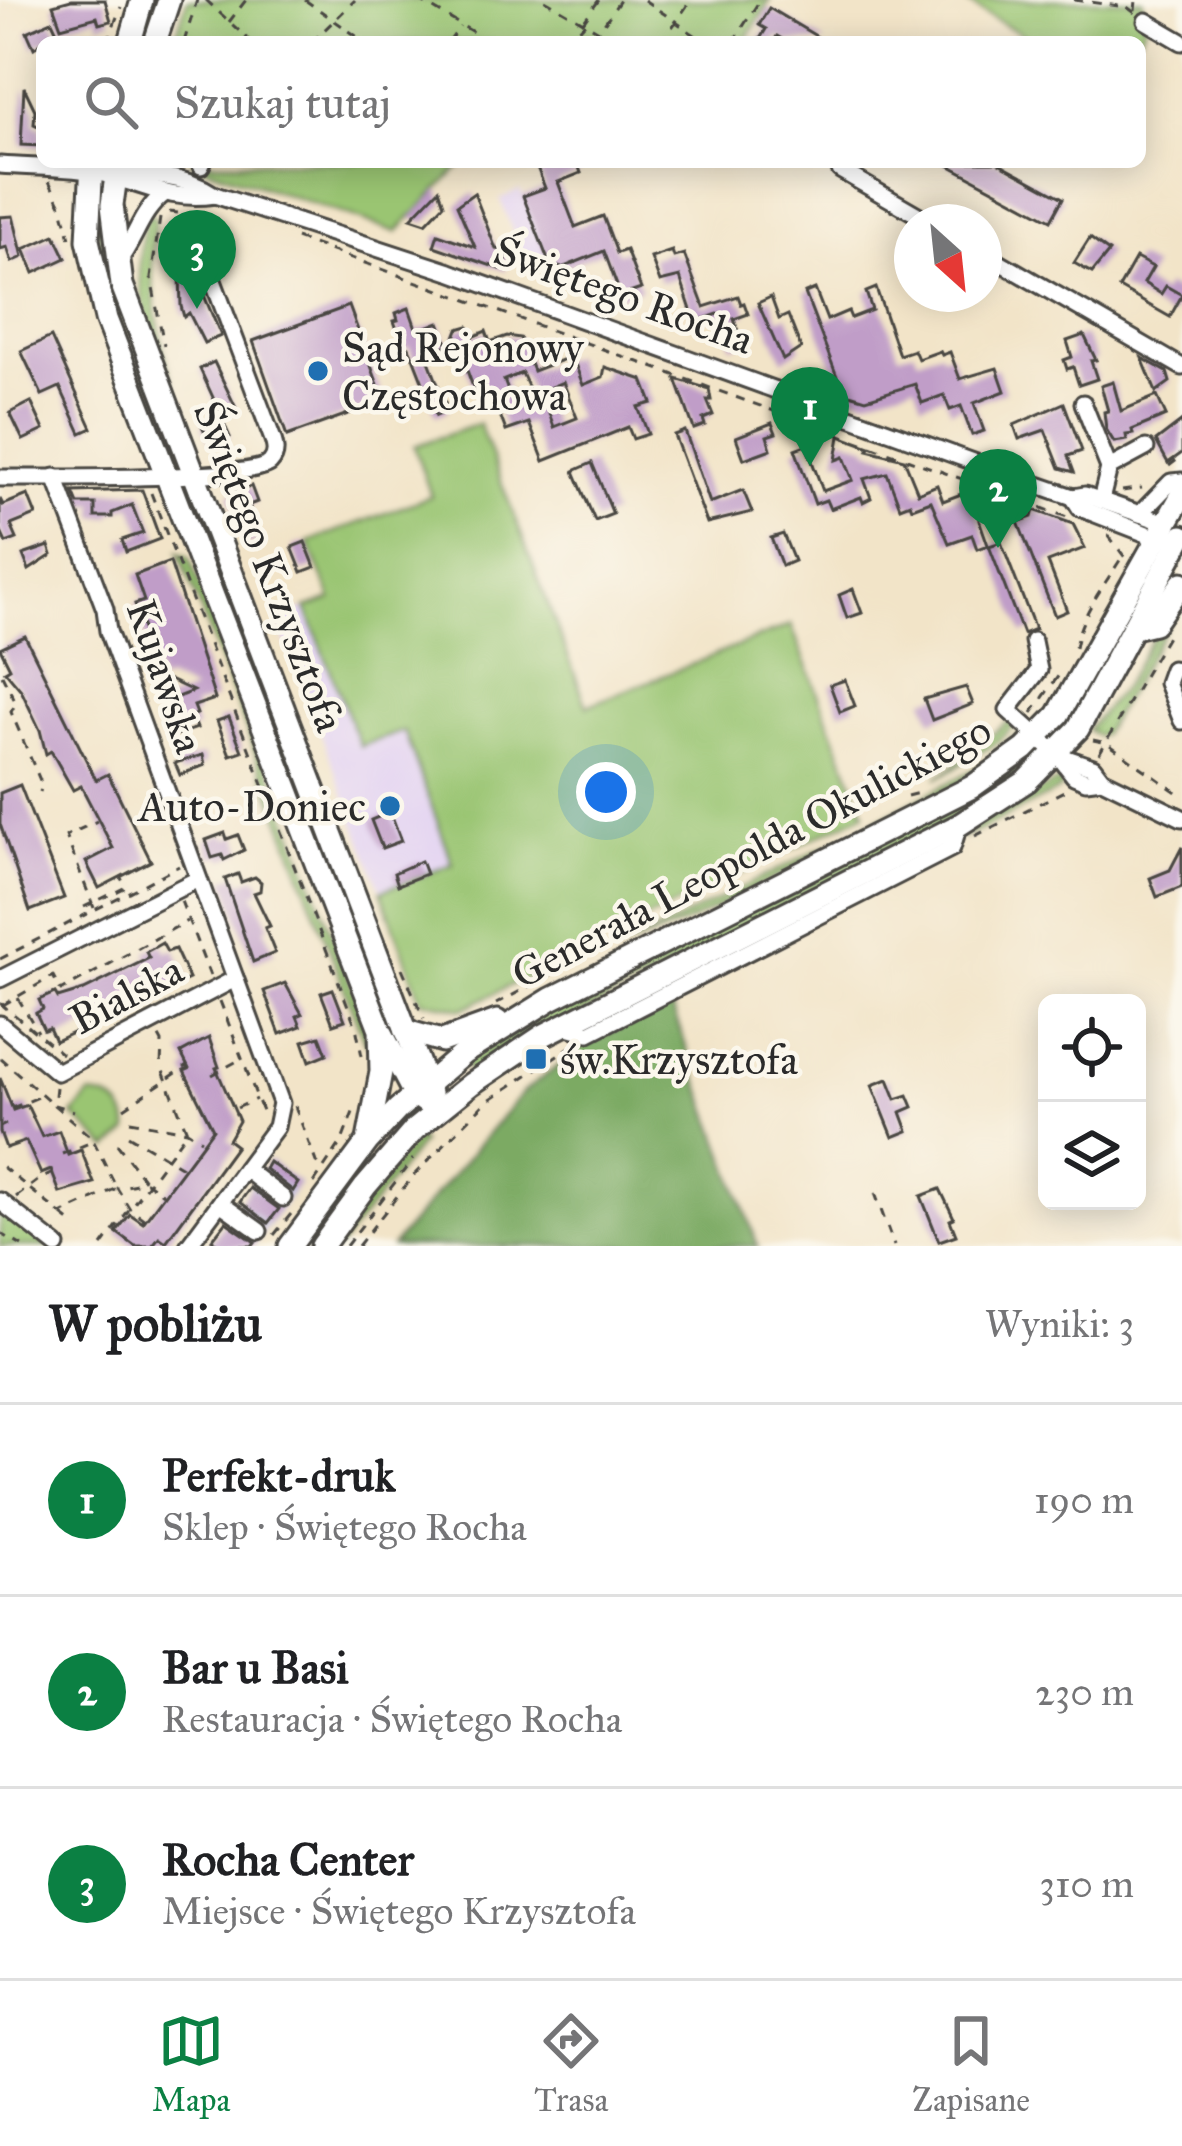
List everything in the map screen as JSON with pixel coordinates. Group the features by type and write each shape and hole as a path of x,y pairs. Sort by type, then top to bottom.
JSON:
{"main road":[{"path":"132,36 142,0"},
{"path":"157,36 169,0"},
{"name":"Świętego Krzysztofa","path":"91,168 87,206 93,271 157,478 380,1029"},
{"name":"Świętego Krzysztofa","path":"116,170 112,205 117,263 194,475 415,1026 420,1089 436,1111"},
{"path":"1174,536 1182,495"},
{"name":"Generała Leopolda Okulickiego","path":"322,1246 383,1165 436,1111 484,1075 564,1026 959,825 1009,794 1057,754 1078,729 1174,536"},
{"name":"Generała Leopolda Okulickiego","path":"290,1246 368,1141 420,1089 536,1007 992,774 1069,696 1174,536"},
{"path":"1132,628 1154,623 1182,583"},
{"path":"415,1026 442,1041 536,1007"},
{"path":"380,1029 420,1089"},
{"path":"368,1141 381,1072 380,1029"}],"street":[{"path":"1140,17 1182,42"},
{"name":"Świętego Rocha","path":"0,165 36,166"},
{"name":"Świętego Rocha","path":"116,170 160,204 215,195"},
{"name":"Świętego Rocha","path":"116,170 199,185 215,195 430,266 1073,497 1109,498 1174,536"},
{"path":"840,170 899,204"},
{"path":"117,263 132,244 135,226 147,208 160,204"},
{"path":"0,478 157,478 263,467 271,462 275,448 195,224"},
{"path":"1002,263 1182,367"},
{"path":"1083,403 1109,468 1109,498"},
{"path":"1109,468 1146,448"},
{"name":"Kujawska","path":"55,478 280,1103 276,1127 245,1169"},
{"path":"1139,514 1171,482 1182,481"},
{"name":"Świętego Rocha","path":"1073,497 1080,508 1174,536"},
{"path":"1033,640 1039,670 1007,710 1057,754 1074,776 1086,781 1102,779"},
{"path":"1172,669 1168,682 1182,721"},
{"path":"1057,754 1093,767 1102,779 1182,818"},
{"path":"564,1026 589,1033 952,848 959,825"},
{"name":"Bialska","path":"0,979 197,879"},
{"name":"Bialska","path":"0,1024 63,1069 233,980"},
{"path":"197,1243 245,1169 291,1201"},
{"path":"0,1201 57,1246"},
{"path":"220,1202 262,1239"}],"path":[{"path":"109,36 123,0"},
{"path":"186,36 197,0"},
{"path":"206,0 244,36"},
{"path":"229,22 246,0"},
{"path":"305,0 356,36"},
{"path":"319,36 355,0"},
{"path":"418,0 480,36"},
{"path":"545,0 599,31 620,0"},
{"path":"572,36 599,0"},
{"path":"644,0 697,36"},
{"path":"666,36 691,0"},
{"path":"738,36 760,0"},
{"path":"1074,0 1126,7 1124,0"},
{"path":"1136,0 1140,17"},
{"path":"453,36 461,25"},
{"path":"166,350 152,278 160,204 195,224"},
{"path":"296,238 1077,521"},
{"path":"157,478 356,1027 363,1067"},
{"path":"1109,498 1149,487"},
{"path":"1031,730 1075,650 1080,629 1125,559 1106,530"},
{"path":"1103,743 1174,625"},
{"path":"1166,639 1172,669"},
{"path":"2,676 16,703 11,712 32,754 42,784 40,792"},
{"path":"1084,734 1182,796"},
{"path":"952,848 1067,790 1074,776"},
{"path":"907,796 927,790"},
{"path":"93,907 66,836 97,821"},
{"path":"84,907 93,907 190,859"},
{"path":"0,959 126,887 121,878"},
{"path":"40,1036 2,1004 53,976 62,992 189,920"},
{"path":"400,966 409,978 415,1026"},
{"path":"506,1000 560,970"},
{"path":"17,997 63,1069 54,1105"},
{"path":"151,1021 162,1042 166,1078 187,1131"},
{"path":"358,1246 413,1176 486,1102 589,1033"},
{"path":"0,1058 94,1141 130,1209 145,1220"},
{"path":"212,1075 242,1058"},
{"path":"124,1108 187,1066"},
{"path":"12,1108 43,1095"},
{"path":"237,1108 257,1098"},
{"path":"312,1186 342,1141 357,1101"},
{"path":"54,1105 74,1111"},
{"path":"130,1121 187,1131 200,1140"},
{"path":"102,1246 187,1131"},
{"path":"128,1135 182,1167"},
{"path":"62,1154 94,1141"},
{"path":"117,1144 147,1183 163,1194"},
{"path":"346,1246 419,1152"},
{"path":"0,1165 71,1222"},
{"path":"28,1188 61,1170"},
{"path":"61,1214 117,1188 147,1183"},
{"path":"875,1192 893,1246"},
{"path":"262,1239 291,1201"},
{"path":"0,1233 22,1246"}],"shaded area":[{"path":"520,190 550,265 524,260 500,199"},
{"name":"Auto-Doniec","path":"306,608 360,746 404,730 454,865 381,891 277,619"},
{"path":"269,1160 300,1183 254,1246 207,1246"}],"green space":[{"path":"187,0 770,0 749,36 176,36"},
{"path":"962,0 1143,0 1145,27 1140,36 1025,36"},
{"path":"208,168 458,168 397,232"},
{"path":"148,215 155,217 153,284 163,346 203,469 165,377 145,311 141,246"},
{"path":"96,216 101,217 118,308 176,449 173,460 168,461 123,341"},
{"path":"479,424 587,706 791,625 865,813 462,1009 421,1000 381,891 453,864 404,731 360,746 306,608 332,599 308,542 431,496 414,446"},
{"path":"193,514 332,860 348,912 316,846 189,516"},
{"path":"179,552 189,557 361,1011 369,1044 365,1043"},
{"path":"1177,596 1182,601 1103,734 1087,730 1124,686"},
{"path":"1008,722 1015,725 993,745 936,779"},
{"path":"1021,732 1023,738 974,776 695,919 615,952 924,796 983,764"},
{"path":"1038,753 1041,758 1036,766 969,810 470,1072 464,1063 553,1009"},
{"path":"1066,781 1059,790 962,839 976,825"},
{"path":"670,1002 758,1246 392,1246 523,1092 588,1044"},
{"path":"90,1095 113,1101 126,1117 128,1133 109,1149 73,1115"},
{"path":"417,1138 421,1143 340,1246 330,1246"},
{"path":"0,1208 49,1246 0,1246"}],"building":[{"path":"105,0 111,21 99,24 97,17 61,27 53,5"},
{"path":"769,8 816,36 762,36 766,29 759,25"},
{"path":"52,21 59,36 36,36 34,48 27,32"},
{"path":"24,87 35,110 36,146 21,145"},
{"path":"537,168 579,168 581,173 558,182 575,227 603,216 617,253 626,250 641,289 621,296 604,251 562,268 550,265 523,196 545,188"},
{"path":"954,168 1008,168 1063,198 1051,220"},
{"path":"439,189 444,204 426,223 411,218"},
{"path":"474,193 496,249 506,250 506,271 434,246 438,234 475,247 457,205"},
{"path":"13,216 23,257 12,262 7,247 0,249 0,217"},
{"path":"55,235 66,258 34,273 24,249"},
{"path":"1090,238 1109,252 1092,273 1074,263"},
{"path":"183,245 221,336 204,343 181,306 180,276 185,274 174,249"},
{"path":"672,251 674,257 684,254 704,307 738,296 744,303 748,314 734,319 742,343 732,346 721,313 695,322 680,277 660,282 651,258"},
{"path":"1136,258 1153,267 1144,283 1161,294 1166,286 1182,295 1170,317 1119,288"},
{"path":"876,288 899,355 914,350 918,359 950,352 960,379 997,368 1005,391 974,403 984,431 972,435 961,406 950,410 944,395 922,403 915,384 866,399 843,392 805,293 815,289 827,320 848,311 851,318 872,310 866,292"},
{"path":"771,297 779,319 788,315 801,348 783,360 758,303"},
{"name":"Sąd Rejonowy Częstochowa","path":"349,306 384,401 287,436 253,341"},
{"path":"409,308 417,331 439,322 448,345 426,353 448,411 436,416 394,321 398,320 396,313"},
{"path":"468,326 472,337 486,331 490,342 507,336 520,338 533,371 572,356 583,385 603,377 605,367 643,380 652,403 638,407 648,434 633,439 628,427 544,461 529,423 506,431 494,399 485,403 477,398 455,337 458,329","holes":["522,373 534,400 514,407 504,380","563,382 577,418 554,427 541,391"]},
{"path":"1084,335 1096,360 1091,361 1097,379 1079,385 1073,367 1067,369 1064,360 1072,357 1067,341"},
{"path":"51,337 92,428 81,433 60,387 42,395 21,351"},
{"path":"1142,358 1167,372 1170,382 1156,392"},
{"path":"214,362 237,410 222,417 200,369"},
{"path":"676,379 709,389 711,400 707,400 713,415 703,419 705,425 694,429"},
{"path":"1113,382 1121,411 1157,396 1166,416 1132,430 1127,440 1114,442 1106,429 1104,412 1108,411 1101,386"},
{"path":"31,402 44,430 23,440 10,413"},
{"path":"1064,403 1082,451 1068,456 1074,472 1060,468 1045,430 1019,439 1014,425"},
{"path":"221,417 230,437 212,446 202,426"},
{"path":"1182,421 1182,453 1168,463 1156,441"},
{"path":"772,423 776,433 767,436 771,449 744,459 736,437"},
{"path":"685,431 710,503 743,490 752,512 707,523 674,435"},
{"path":"840,436 870,447 868,450 904,459 918,493 937,485 943,501 969,491 988,545 977,549 972,535 949,543 931,501 900,507 887,473 864,479 871,498 863,502 861,497 830,509 826,500 815,504 795,449 806,445 823,491 853,480 844,457 836,460"},
{"path":"592,463 613,514 595,521 574,471"},
{"path":"251,486 257,502 249,505 259,540 248,545 229,495"},
{"path":"142,490 160,539 126,552 122,540 143,533 132,505 112,517 95,517 95,504 78,504 73,492"},
{"path":"28,495 36,515 11,525 17,539 6,543 0,530 0,499 3,505"},
{"path":"1034,510 1073,524 1085,548 1048,562 1067,611 1055,616 1018,522 1032,517"},
{"path":"783,534 794,561 782,566 771,538"},
{"path":"305,542 315,567 302,572 292,547"},
{"path":"1001,542 1035,629 1023,634 989,546"},
{"path":"49,546 52,555 29,570 23,555"},
{"path":"170,562 215,699 194,706 197,728 173,736 167,701 193,691 167,679 160,682 135,604 144,601 135,575"},
{"path":"853,589 862,613 847,618 839,595"},
{"path":"25,636 96,780 108,774 151,861 99,888 86,862 113,848 81,786 73,790 51,751 46,754 21,690 5,671 10,668 0,648"},
{"path":"845,680 855,706 840,712 830,685"},
{"path":"966,687 973,704 932,720 924,699"},
{"path":"229,717 242,751 230,755 217,721"},
{"path":"203,755 205,765 180,775 175,763"},
{"path":"20,785 64,898 30,911 0,824 0,793"},
{"path":"390,812 401,841 382,848 371,820"},
{"path":"225,833 227,839 238,835 244,850 224,860 222,855 212,858 206,840"},
{"path":"1182,847 1182,887 1157,897 1150,878 1170,870"},
{"path":"421,861 426,874 398,885 394,873"},
{"path":"238,874 241,882 255,877 261,882 260,891 254,893 270,926 265,928 275,953 253,962 225,879"},
{"path":"162,943 167,952 175,949 189,979 55,1041 49,1028 44,1030 36,1013 43,1009 39,1000 84,990 149,958 146,952"},
{"path":"285,983 302,1014 297,1016 301,1026 280,1034 264,991"},
{"path":"333,989 345,1020 333,1024 321,993"},
{"path":"320,1036 327,1054 310,1061 303,1041"},
{"path":"209,1038 216,1068 239,1121 228,1140 236,1146 166,1242 159,1237 152,1246 135,1246 116,1232 130,1214 143,1223 213,1129 184,1071 189,1069 181,1053"},
{"path":"0,1078 13,1110 27,1105 42,1137 59,1131 68,1155 81,1150 94,1183 60,1193 51,1170 41,1174 26,1141 6,1148 0,1132"},
{"path":"888,1079 896,1099 908,1095 913,1107 901,1112 908,1131 893,1137 872,1085"},
{"path":"269,1162 298,1183 293,1191 265,1169"},
{"path":"250,1188 279,1209 268,1223 240,1202"},
{"path":"940,1189 954,1218 950,1220 956,1235 939,1241 921,1196"},
{"path":"226,1222 255,1242 252,1246 221,1246 212,1240"}],"place":[{"name":"Rocha Center","path":"197,309"},
{"name":"Sąd Rejonowy Częstochowa","path":"318,371"},
{"name":"Perfekt-druk","path":"810,466"},
{"name":"Bar u Basi","path":"998,548"},
{"name":"Auto-Doniec","path":"390,806"},
{"name":"św.Krzysztofa","path":"536,1059"}]}
